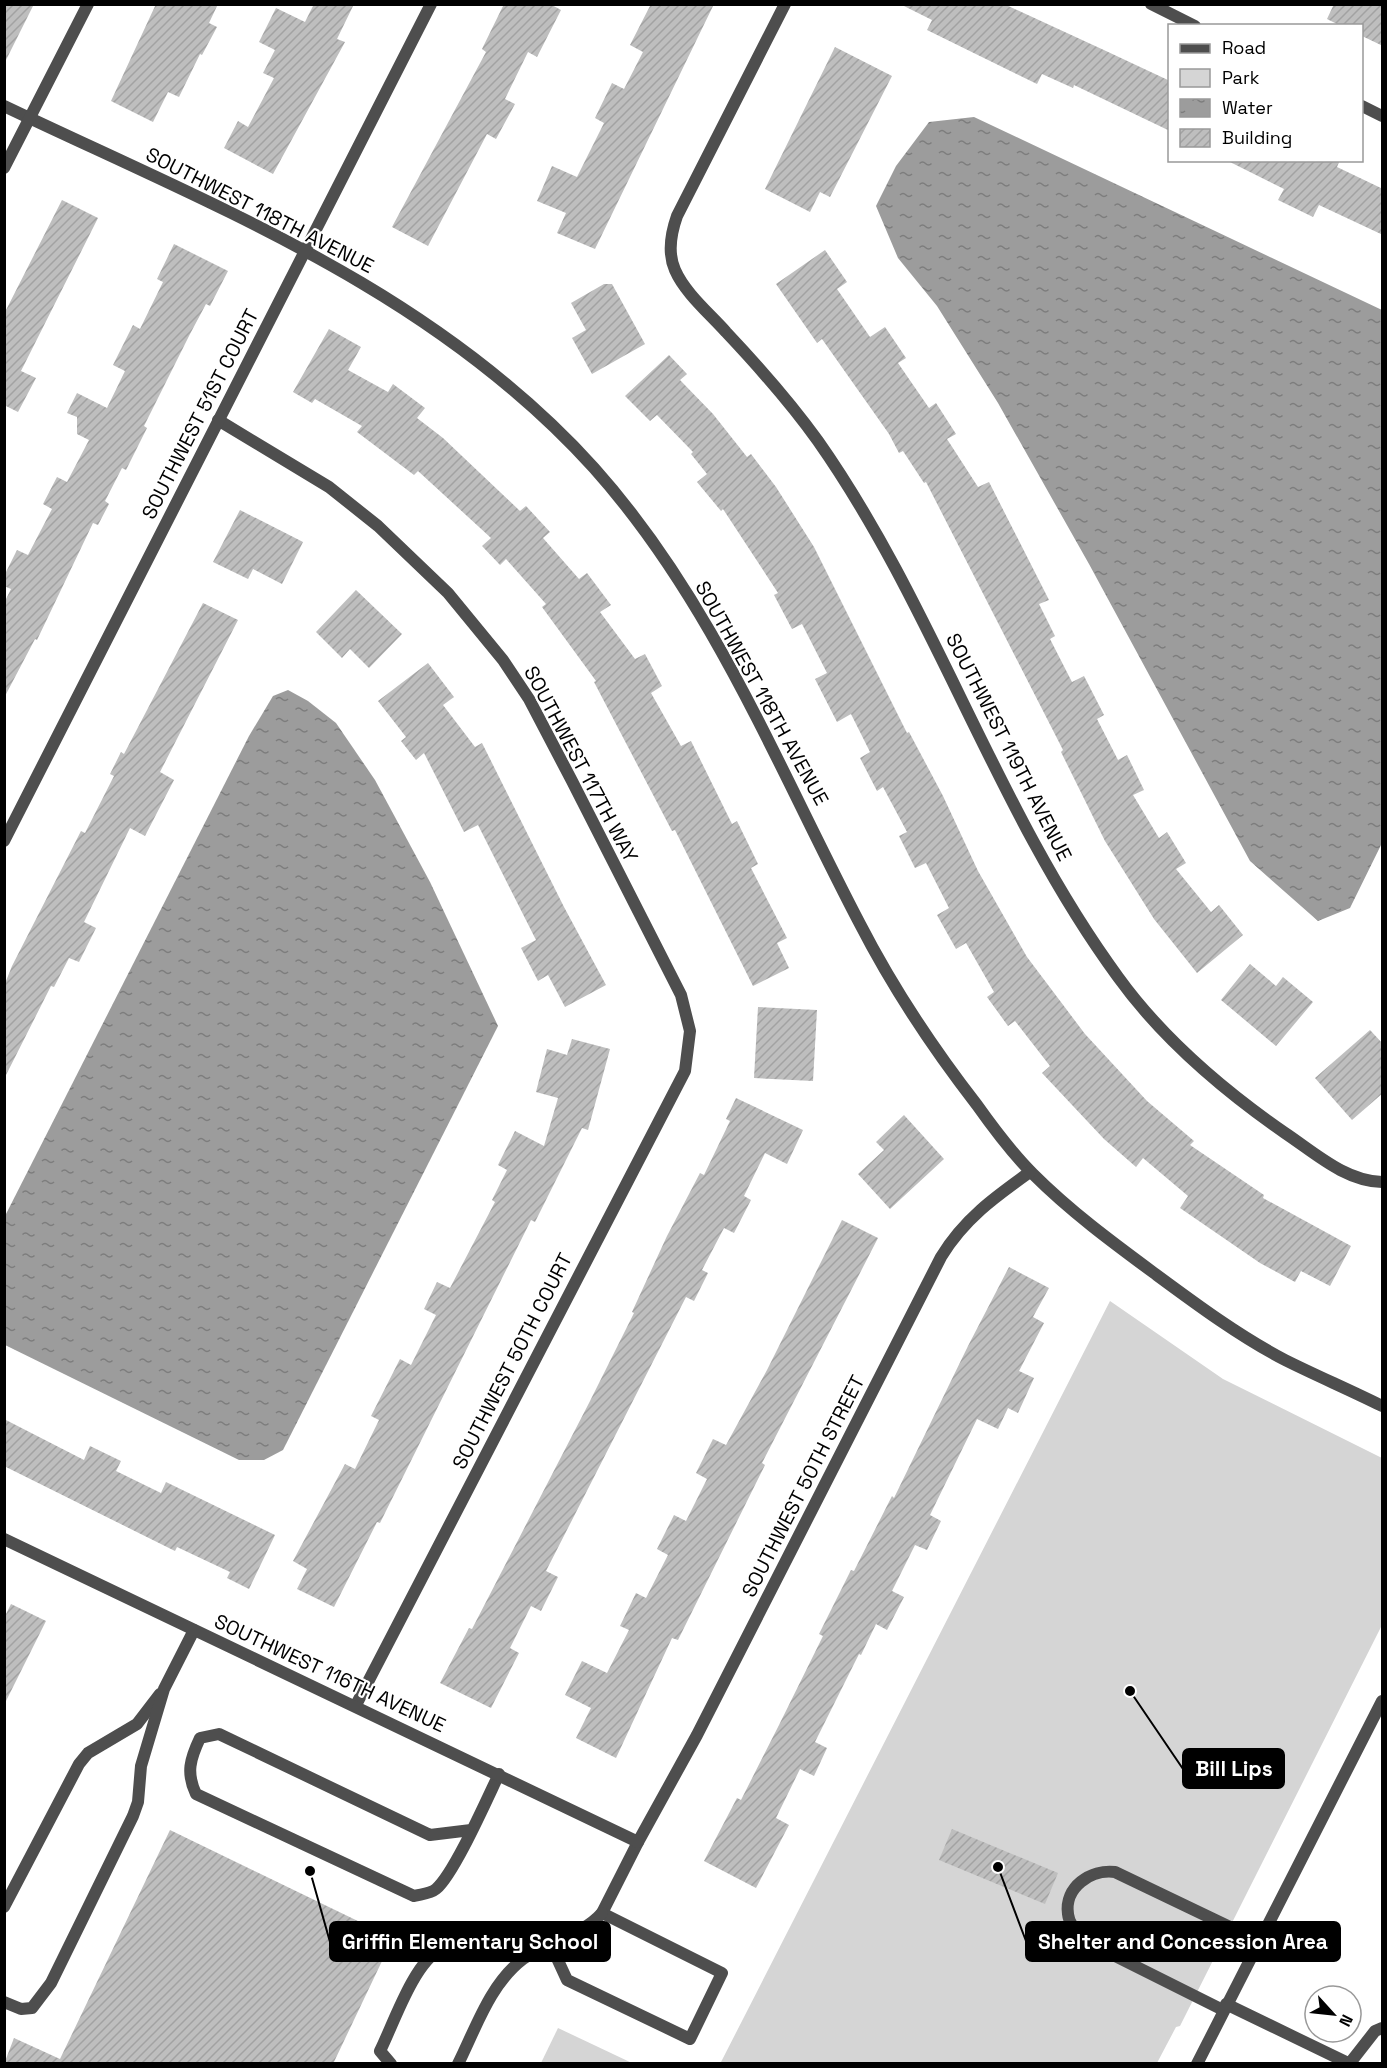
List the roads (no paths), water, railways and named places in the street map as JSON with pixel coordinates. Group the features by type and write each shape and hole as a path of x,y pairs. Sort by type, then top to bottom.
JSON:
{"street":[{"path":"4,168 88,4"},
{"name":"SOUTHWEST 51ST COURT","path":"4,841 431,4"},
{"name":"SOUTHWEST 119TH AVENUE","path":"785,4 677,216 670,243 672,257 683,283 780,391 848,486 889,557 1034,844 1119,978 1161,1027 1206,1072 1259,1115 1339,1169 1358,1179 1383,1182"},
{"path":"1151,4 1191,24"},
{"name":"SOUTHWEST 118TH AVENUE","path":"4,106 305,250 367,284 433,326 546,420 592,466 636,518 720,647 790,780 860,925 917,1025 1030,1172 1080,1218 1216,1318 1282,1358 1383,1406"},
{"path":"1363,106 1383,116"},
{"name":"SOUTHWEST 117TH WAY","path":"218,420 329,487 378,526 448,593 503,660 529,699 681,995 690,1031"},
{"name":"SOUTHWEST 50TH COURT","path":"356,1705 685,1071 690,1031"},
{"name":"SOUTHWEST 50TH STREET","path":"602,1913 697,1735 941,1257 952,1239 981,1206 1030,1172"},
{"name":"SOUTHWEST 116TH AVENUE","path":"4,1539 356,1705 638,1842"},
{"path":"4,2002 21,2008 32,2008 51,1983 133,1816 141,1766 164,1689 194,1630"},
{"path":"4,1907 79,1764 88,1753 137,1724 164,1689"},
{"path":"1197,2064 1383,1701"},
{"path":"471,1830 430,1835 219,1734 200,1738 190,1758 189,1779 196,1794 414,1896 436,1889 450,1870 471,1830 499,1774"},
{"path":"1259,1941 1114,1872 1105,1871 1086,1877 1074,1891 1067,1913 1071,1924 1085,1941 1350,2063 1375,2031 1383,2028"},
{"path":"458,2064 498,1984 522,1960 550,1943 589,1925 602,1913 722,1974 690,2039 567,1980 550,1943"},
{"path":"391,2064 380,2051 414,1980 431,1956 442,1948 497,1942 550,1943"}],"water":[{"path":"974,117 1382,310 1382,843 1350,908 1318,921 1250,861 1089,564 998,403 937,306 898,258 876,206 896,166 929,122"},
{"path":"288,690 308,701 336,723 375,780 430,882 498,1026 283,1450 264,1460 239,1460 5,1345 5,1216 249,736 273,696"}],"place":[{"name":"Bill Lips","path":"1130,1691"},
{"name":"Shelter and Concession Area","path":"998,1867"},
{"name":"Griffin Elementary School","path":"310,1871"}]}
